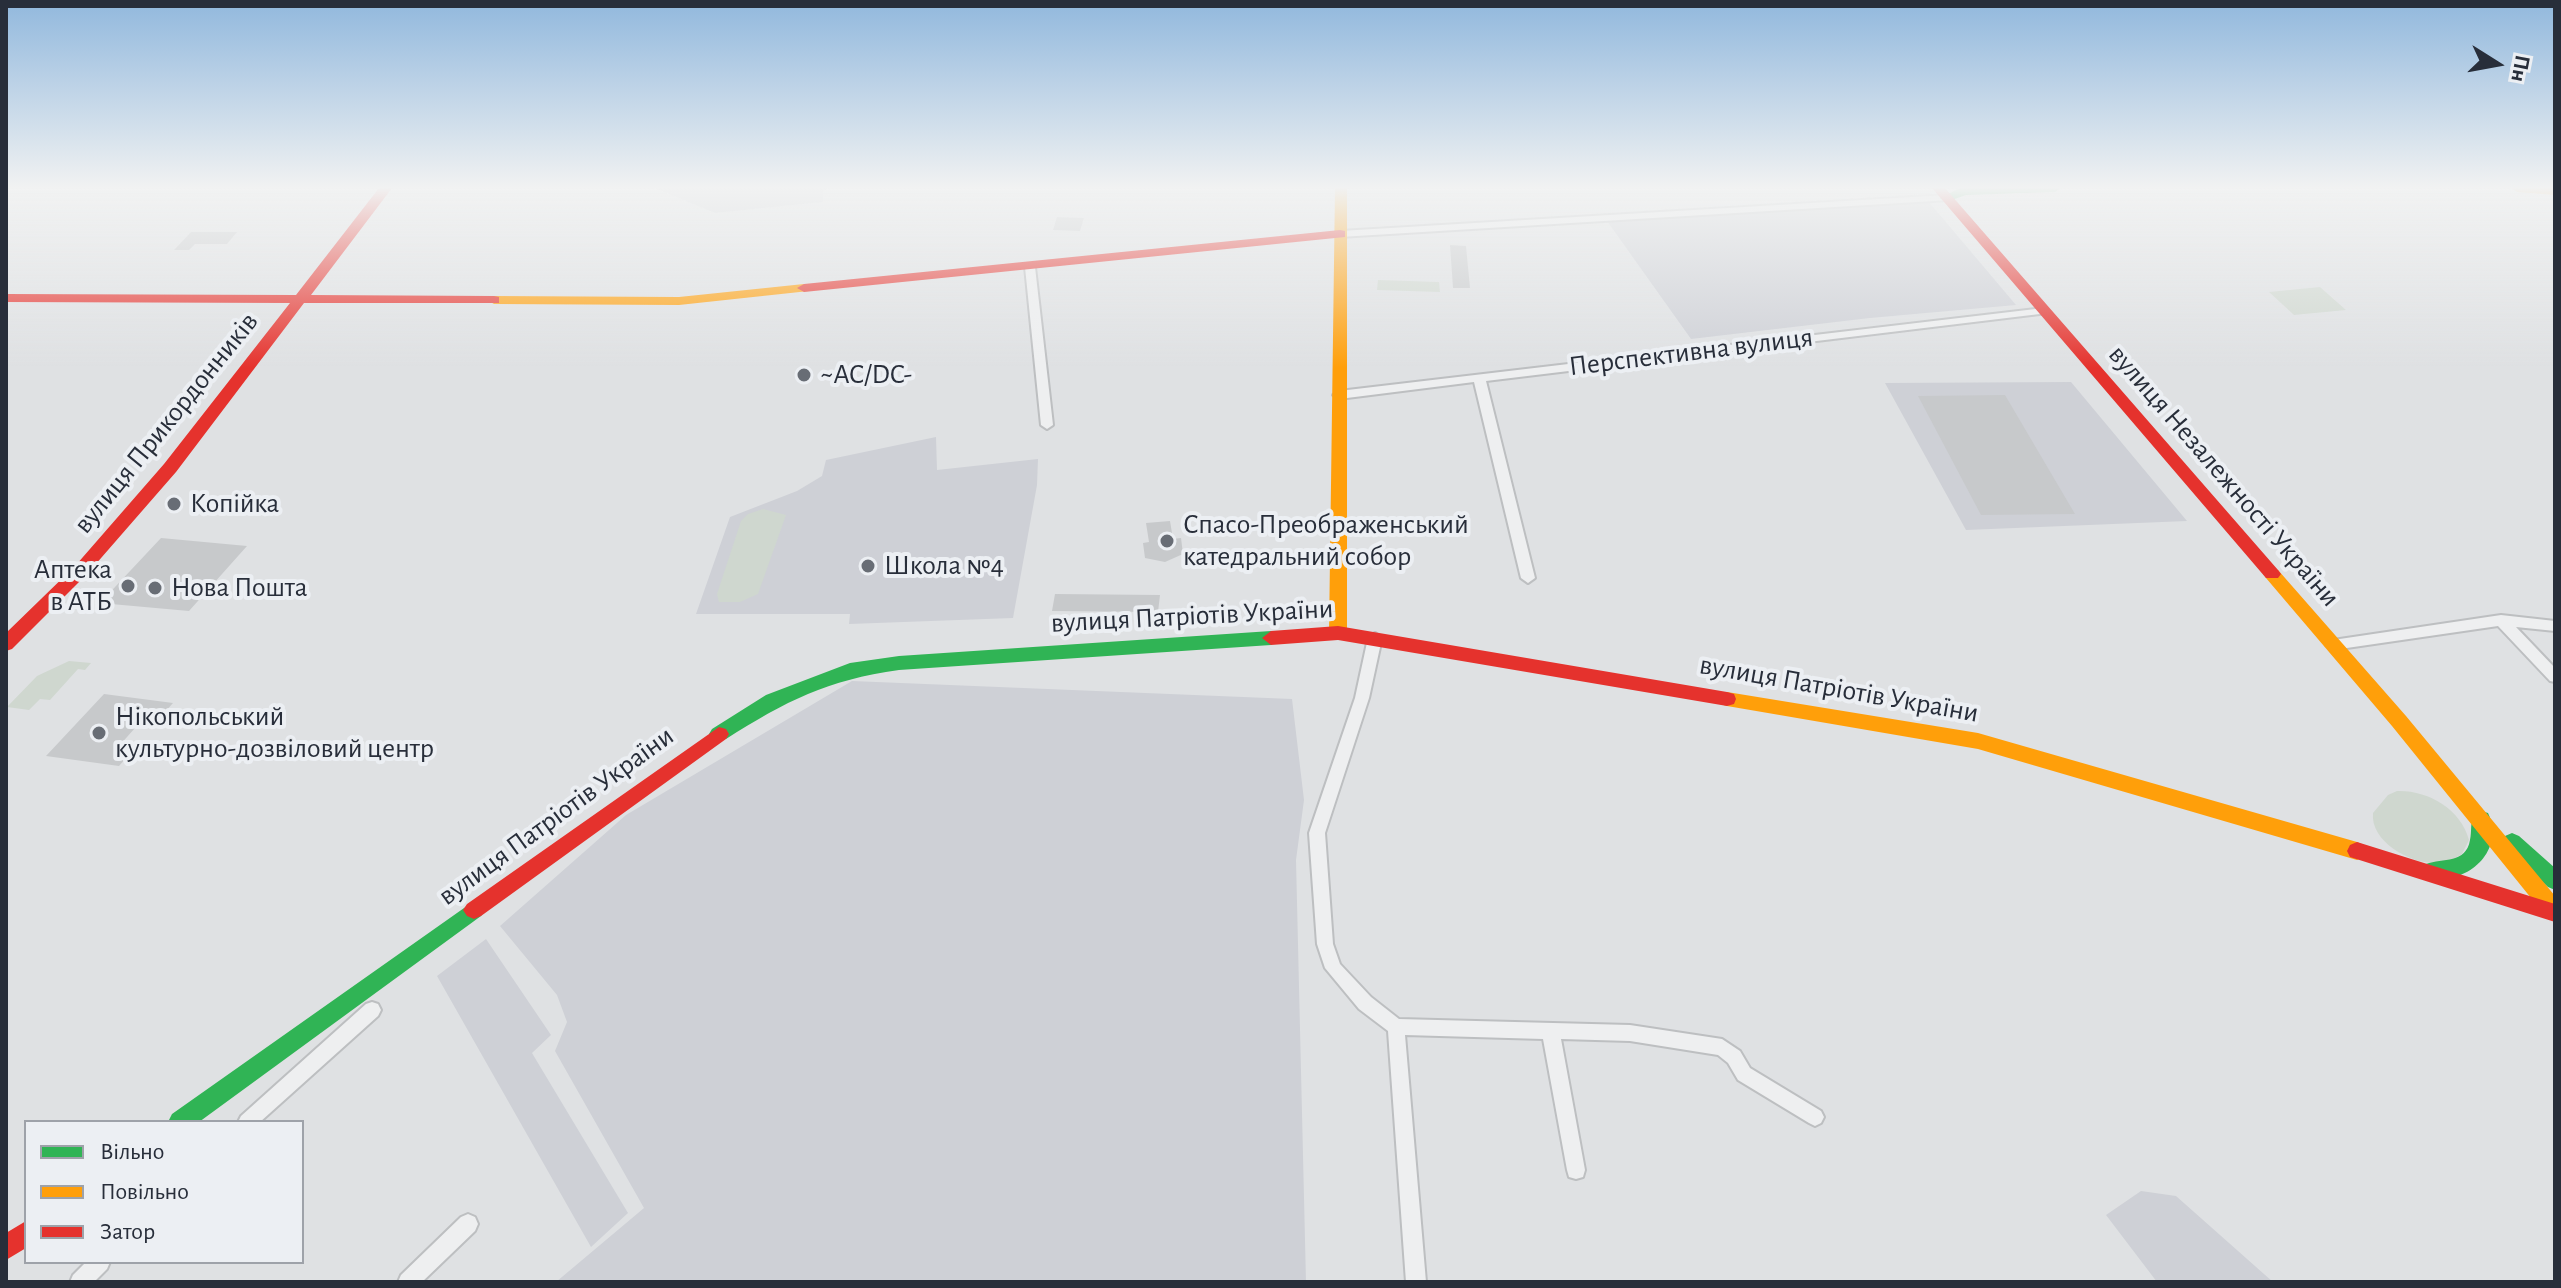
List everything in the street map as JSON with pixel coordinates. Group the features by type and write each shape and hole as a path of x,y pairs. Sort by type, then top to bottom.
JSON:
{"main road":[{"name":"вулиця Прикордонників","path":"6,644 82,569 170,468 340,248"},
{"path":"6,298 679,301 1207,248"},
{"path":"1338,633 1340,248"},
{"name":"вулиця Незалежності України","path":"1996,248 2044,311 2467,802 2555,913"},
{"name":"вулиця Патріотів України","path":"183,1120 711,739 773,700 850,670 899,663 1338,633 1375,638 1978,741 2288,829 2555,913"},
{"name":"вулиця Незалежності України","path":"2467,802 2555,881"},
{"path":"2420,871 2461,869 2475,861 2483,843 2481,819"},
{"path":"6,1248 24,1234"}],"street":[{"path":"1030,267 1047,425"},
{"name":"Перспективна вулиця","path":"1339,395 2044,311"},
{"path":"1479,378 1528,578"},
{"path":"2501,620 2555,677"},
{"path":"2333,645 2501,620 2555,626"},
{"path":"1375,638 1362,698 1317,833 1325,944 1333,968 1365,1003 1396,1027 1630,1033 1722,1047 1734,1057 1744,1074 1815,1117"},
{"path":"249,1120 372,1010"},
{"path":"1396,1027 1416,1282"},
{"path":"1551,1032 1576,1170"},
{"path":"408,1282 468,1224"},
{"path":"80,1282 98,1264"}],"shaded area":[{"path":"1626,248 1968,248 2016,305 1870,318 1691,339"},
{"path":"1378,280 1439,282 1440,292 1377,290"},
{"path":"2320,287 2346,310 2294,315 2269,292"},
{"path":"2071,382 2187,521 1966,530 1885,383"},
{"name":"Школа №4","path":"936,437 937,470 1038,459 1037,485 1013,618 849,624 850,614 696,614 730,517 797,491 822,476 826,460"},
{"path":"763,509 786,515 758,594 740,602 719,602 717,594 741,521 748,514"},
{"path":"69,661 91,663 85,670 78,669 50,700 40,699 29,710 7,707 37,676"},
{"path":"852,681 1292,699 1304,800 1296,860 1306,1282 556,1282 644,1208 555,1051 567,1022 557,995 500,926 626,815"},
{"path":"2397,791 2431,798 2451,811 2459,819 2469,840 2462,854 2444,862 2428,863 2405,856 2385,842 2374,824 2373,813 2388,795"},
{"path":"486,939 551,1035 532,1053 628,1213 591,1247 437,976"},
{"path":"2141,1191 2176,1196 2273,1282 2157,1282 2106,1215"}],"building":[{"path":"1450,248 1466,248 1470,288 1453,288"},
{"path":"2005,395 2075,514 1981,515 1918,396"},
{"name":"Спасо-Преображенський катедральний собор","path":"1170,521 1173,539 1181,538 1183,554 1165,562 1145,558 1143,543 1149,542 1146,523"},
{"path":"161,538 247,546 189,611 100,603"},
{"path":"1055,594 1160,595 1158,612 1052,611"},
{"name":"Нікопольський культурно-дозвіловий центр","path":"104,694 173,703 157,721 143,719 119,746 135,748 119,766 46,756"}],"traffic: fast":[{"path":"719,734 773,700 850,670 899,663 1271,638"},
{"path":"2433,870 2458,867 2473,859 2480,844 2481,819"},
{"path":"2512,842 2555,881"},
{"path":"183,1120 474,910"}],"traffic: slow":[{"path":"1338,633 1341,248"},
{"path":"494,300 679,301 804,288"},
{"path":"2272,574 2399,721 2555,912"},
{"path":"1727,699 1978,741 2357,851"}],"traffic: jam":[{"path":"6,644 82,569 170,468 340,248"},
{"path":"804,288 1200,248"},
{"path":"1990,248 2272,574"},
{"path":"6,298 494,300"},
{"path":"1271,638 1338,633 1727,699"},
{"path":"474,910 719,734"},
{"path":"2357,851 2555,913"},
{"path":"6,1248 24,1234"}],"place":[{"name":"~AC/DC-","path":"804,375"},
{"name":"Копійка","path":"174,504"},
{"name":"Спасо-Преображенський катедральний собор","path":"1167,541"},
{"name":"Школа №4","path":"868,566"},
{"name":"Аптека в АТБ","path":"128,586"},
{"name":"Нова Пошта","path":"155,588"},
{"name":"Нікопольський культурно-дозвіловий центр","path":"99,733"}]}
